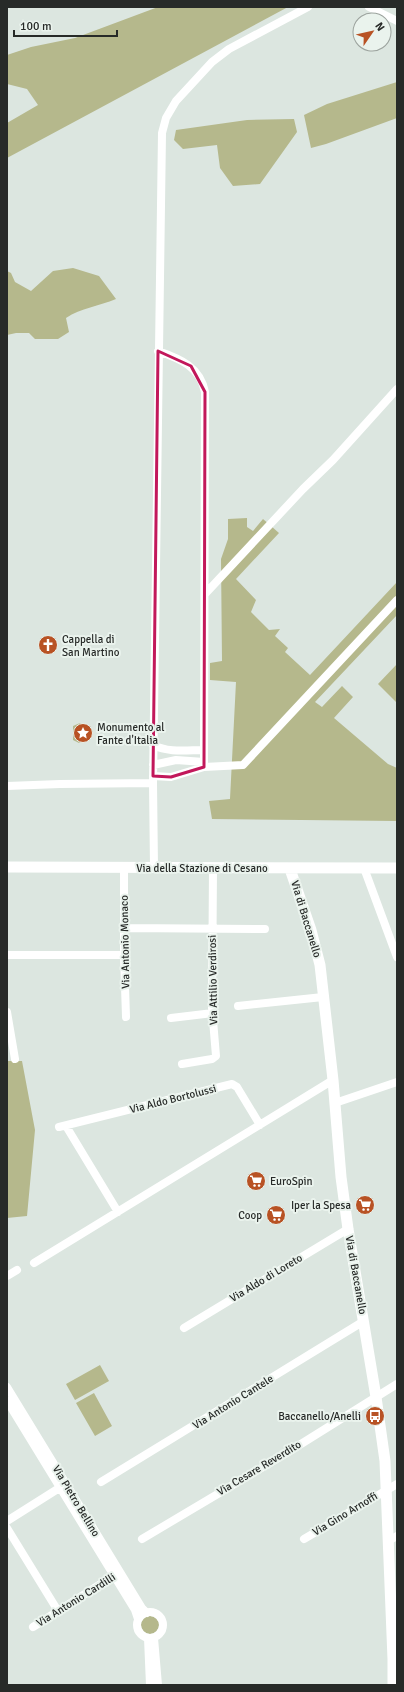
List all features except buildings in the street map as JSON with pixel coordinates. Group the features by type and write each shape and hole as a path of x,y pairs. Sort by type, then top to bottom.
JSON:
{"street":[{"path":"154,868 153,765 161,141 166,118 176,101 187,87 218,56 308,7"},
{"path":"369,7 397,21"},
{"path":"158,351 178,358 191,366 200,377 205,392 204,764"},
{"path":"205,594 303,489 333,460 397,389"},
{"path":"153,765 176,760 204,764 244,766 397,600"},
{"path":"154,745 172,751 204,750"},
{"path":"7,786 153,780 171,777 204,764"},
{"name":"Via della Stazione di Cesano","path":"7,867 290,869 397,868"},
{"name":"Via Antonio Monaco","path":"124,868 126,1017"},
{"name":"Via Attilio Verdirosi","path":"182,1064 215,1058 212,929 213,868"},
{"path":"364,868 397,957"},
{"name":"Via di Baccanello","path":"290,869 317,950 336,1103 341,1177 348,1229 376,1397 393,1539 395,1659 393,1685"},
{"path":"124,928 265,929"},
{"path":"7,955 124,955"},
{"path":"238,1006 323,997"},
{"path":"7,1012 15,1059"},
{"path":"171,1018 213,1013"},
{"path":"34,1263 333,1080"},
{"path":"336,1103 397,1082"},
{"name":"Via Aldo Bortolussi","path":"118,1212 62,1126 232,1084 237,1087 260,1125"},
{"name":"Via Aldo di Loreto","path":"184,1328 348,1229"},
{"path":"7,1276 17,1270"},
{"name":"Via Antonio Cantele","path":"101,1482 364,1321"},
{"name":"Via Cesare Reverdito","path":"142,1539 285,1454 397,1384"},
{"name":"Via Pietro Bellino","path":"7,1387 9,1399 117,1574 137,1613 138,1619"},
{"name":"Via Gino Arnoffi","path":"304,1539 397,1484"},
{"path":"7,1520 63,1486"},
{"path":"7,1528 58,1611"},
{"name":"Via Pietro Bellino","path":"117,1574 142,1608 148,1613"},
{"name":"Via Antonio Cardilli","path":"33,1627 117,1574"},
{"path":"148,1613 158,1616 162,1623 161,1631 150,1638 138,1632 137,1627 138,1619 148,1613"},
{"path":"150,1638 150,1685"},
{"path":"150,1638 158,1685"}],"highlighted area":[{"path":"158,351 191,366 205,392 204,767 171,777 153,776"}],"green space":[{"path":"158,7 288,7 7,158 7,123 38,105 27,89 7,84 7,55 31,47 75,38"},
{"path":"397,82 397,118 311,148 304,115 327,104"},
{"path":"294,119 297,132 260,184 233,186 220,168 217,145 183,149 174,140 176,130 247,120"},
{"path":"73,268 99,276 116,299 84,309 66,318 69,332 58,339 35,339 29,333 7,335 7,271 11,273 15,282 31,291 53,271"},
{"path":"247,518 247,527 253,531 263,519 279,533 236,579 256,600 251,612 269,630 280,629 275,636 288,648 285,652 310,675 397,582 397,615 315,702 322,707 342,686 353,697 334,718 388,764 397,768 397,821 212,819 209,801 230,799 236,682 210,680 210,663 222,661 221,559 228,539 228,519"},
{"path":"397,664 397,703 378,684"},
{"path":"80,723 93,731 92,736 79,743 73,740 73,726"},
{"path":"7,1061 22,1061 35,1130 27,1216 7,1218"},
{"path":"100,1365 109,1381 75,1400 66,1384"},
{"path":"94,1393 112,1426 95,1436 76,1403"},
{"path":"150,1616 156,1619 159,1625 156,1631 150,1634 144,1631 141,1625 144,1619"}],"place":[{"name":"Cappella di San Martino","path":"48,645"},
{"name":"Monumento al Fante d'Italia","path":"83,733"},
{"name":"EuroSpin","path":"256,1181"},
{"name":"Iper la Spesa","path":"365,1205"},
{"name":"Coop","path":"276,1215"},
{"name":"Baccanello/Anelli","path":"375,1416"}]}
